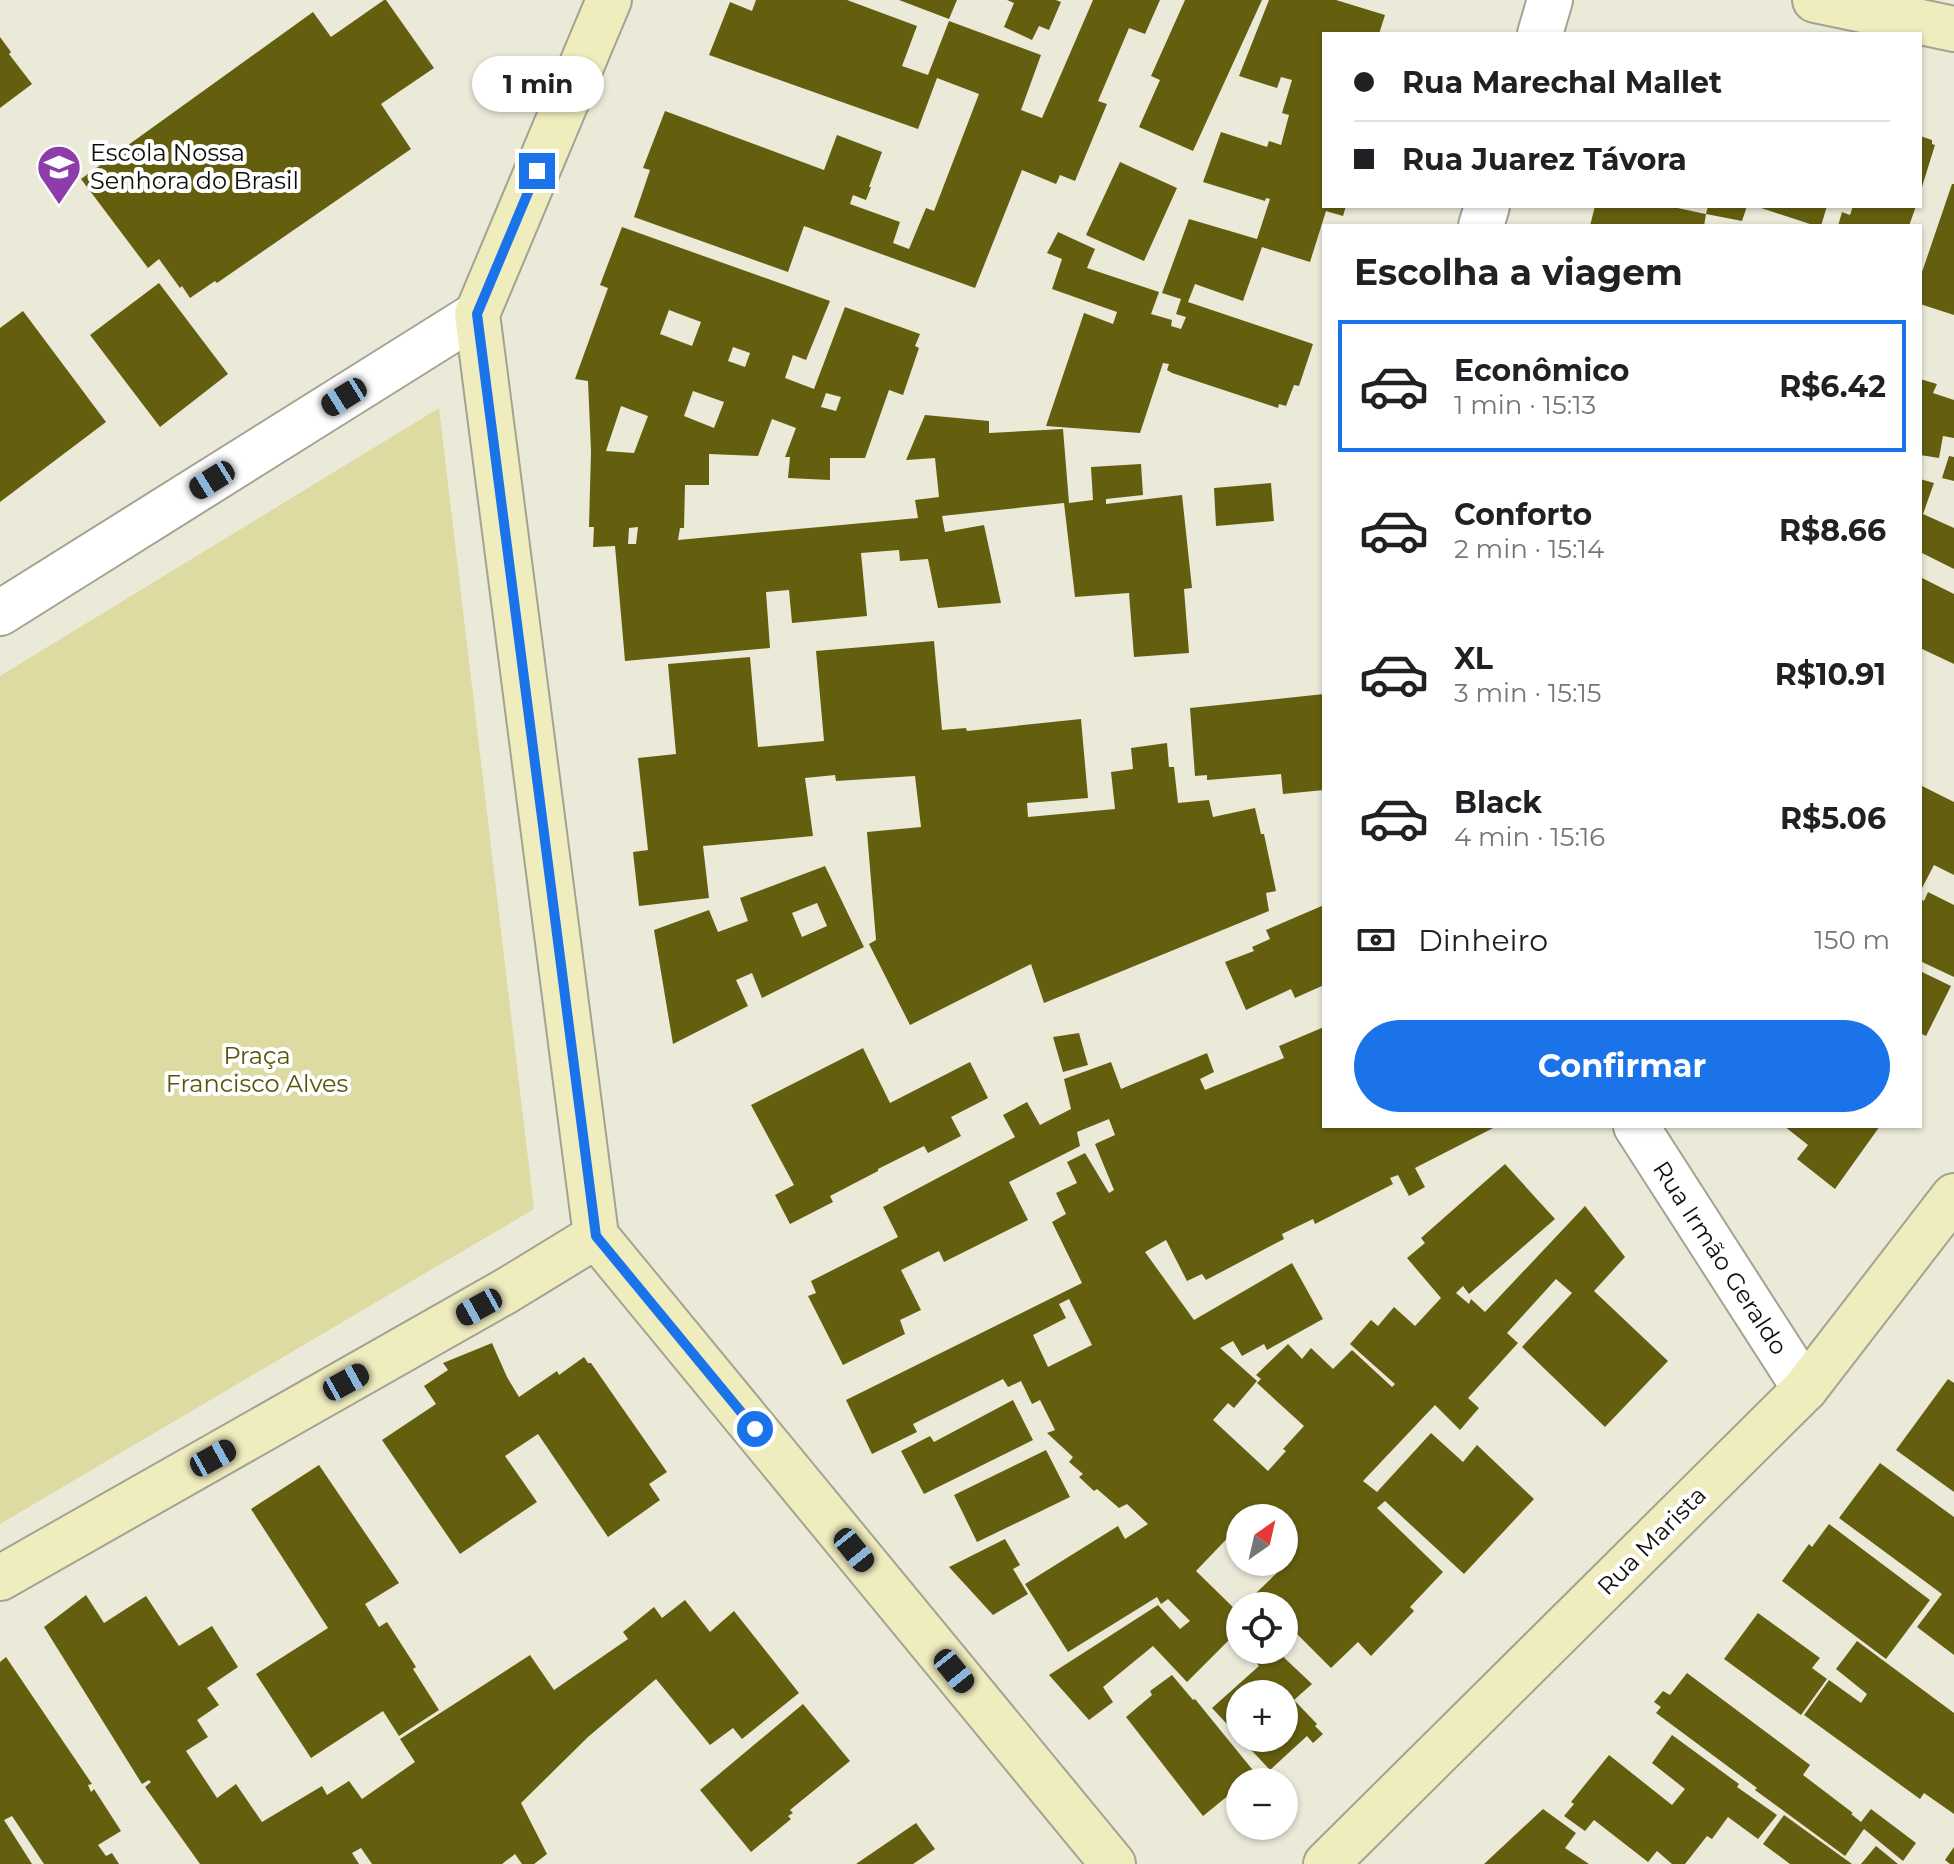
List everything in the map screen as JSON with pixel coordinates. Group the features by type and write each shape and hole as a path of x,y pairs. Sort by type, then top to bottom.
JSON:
{"street":[{"path":"609,0 477,314 596,1236 1113,1864"},
{"path":"1541,32 1550,0"},
{"path":"1815,0 1954,29"},
{"path":"0,613 477,314"},
{"name":"Rua Irmão Geraldo","path":"1637,1128 1805,1389"},
{"name":"Rua Marista","path":"1326,1864 1805,1389 1954,1196"},
{"path":"0,1578 506,1291 596,1236"}],"green space":[{"name":"Praça Francisco Alves","path":"439,408 534,1209 0,1524 0,676"}],"building":[{"path":"384,0 434,68 381,104 411,149 217,283 215,281 190,298 159,259 148,268 81,179 313,12 331,37"},
{"path":"756,0 847,0 917,26 902,66 928,75 949,21 1041,55 1021,110 1042,118 1093,0 1160,0 1145,34 1129,28 1098,101 1107,104 1075,181 1060,175 1056,184 1022,170 975,288 804,226 788,272 634,217 650,170 643,168 665,111 824,170 837,135 882,152 866,200 853,195 850,204 900,222 893,243 909,249 926,208 934,211 979,94 937,78 918,129 709,55 730,2 752,11"},
{"path":"899,0 957,0 949,19"},
{"path":"1007,0 1061,2 1049,30 1039,26 1032,40 1004,27 1014,3"},
{"path":"1185,0 1262,0 1193,151 1139,127 1160,80 1151,76"},
{"path":"1269,0 1336,0 1385,15 1380,32 1322,32 1322,208 1345,208 1343,216 1326,211 1310,262 1262,247 1243,301 1195,284 1188,302 1313,344 1299,386 1294,385 1286,406 1279,404 1278,408 1172,373 1167,370 1169,364 1163,363 1140,433 1046,426 1084,313 1113,324 1117,312 1052,289 1062,259 1047,253 1058,232 1095,249 1087,268 1159,292 1151,314 1172,320 1171,326 1181,329 1186,317 1176,314 1181,299 1162,293 1189,219 1257,239 1270,199 1266,198 1265,201 1203,182 1221,132 1267,147 1269,141 1281,145 1289,115 1282,113 1292,80 1281,77 1277,88 1239,76"},
{"path":"0,37 32,84 0,108"},
{"path":"1922,137 1932,140 1935,145 1922,187"},
{"path":"1120,162 1177,188 1144,261 1086,235"},
{"path":"1954,184 1954,315 1922,305 1922,272"},
{"path":"1594,208 1678,208 1706,214 1704,224 1590,224"},
{"path":"1708,208 1746,208 1742,221 1706,214"},
{"path":"1761,208 1826,208 1822,224 1810,224"},
{"path":"1852,208 1915,208 1910,224 1839,224 1842,212 1850,215"},
{"path":"622,227 830,301 806,360 793,355 785,378 814,389 845,307 920,334 915,346 919,348 903,395 889,390 865,458 830,458 830,480 788,478 790,457 785,457 796,428 772,419 758,456 709,454 709,485 685,485 684,528 680,528 678,540 918,518 915,500 939,497 935,458 906,460 925,415 989,421 989,433 1063,429 1069,503 1093,500 1091,467 1141,464 1143,495 1106,499 1106,504 1182,495 1192,588 1184,589 1189,653 1134,657 1129,593 1075,597 1064,503 942,516 945,532 984,525 1001,603 938,608 928,559 900,561 899,550 861,553 867,616 792,623 789,590 766,592 770,648 625,661 615,546 593,547 594,527 589,527 591,451 588,381 575,379 608,288 600,285","holes":["669,310 701,322 692,346 660,334","733,347 750,353 745,367 728,361","693,391 724,402 714,428 684,416","826,393 841,397 836,411 821,407","621,406 648,416 634,453 606,451","638,527 636,544 628,544 629,528"]},
{"path":"159,283 228,374 160,427 90,335"},
{"path":"23,311 106,422 0,502 0,328"},
{"path":"1922,380 1937,384 1933,393 1954,400 1954,438 1943,436 1939,458 1922,455"},
{"path":"1949,456 1954,457 1954,481 1942,478"},
{"path":"1922,480 1934,483 1923,514 1954,528 1954,569 1922,553"},
{"path":"1271,483 1274,521 1216,526 1214,488"},
{"path":"1922,578 1954,594 1954,664 1922,649"},
{"path":"934,641 942,730 966,728 967,731 1081,719 1088,798 1027,803 1028,817 1115,809 1111,772 1133,769 1131,748 1167,743 1169,767 1174,767 1178,803 1209,800 1213,817 1255,808 1276,891 1266,893 1269,911 1044,1003 1031,964 910,1025 869,944 876,940 867,832 921,827 915,776 836,781 835,775 805,778 813,836 703,846 709,898 639,906 633,852 648,850 638,758 676,754 668,664 750,657 758,747 824,741 816,651"},
{"path":"1322,694 1322,790 1283,794 1281,774 1207,780 1207,775 1195,776 1190,708"},
{"path":"1922,786 1954,802 1954,875 1934,865 1922,888"},
{"path":"825,866 864,947 762,998 752,973 736,980 748,1006 673,1044 654,930 709,910 718,932 748,921 740,898","holes":["817,903 827,926 802,937 792,913"]},
{"path":"1928,892 1954,905 1954,977 1922,962 1924,901"},
{"path":"1322,906 1322,986 1295,998 1291,989 1246,1010 1225,962 1254,951 1252,947 1270,939 1266,930"},
{"path":"1922,972 1951,986 1926,1036 1922,1034"},
{"path":"1322,1028 1322,1128 1493,1128 1415,1168 1425,1187 1409,1196 1398,1175 1390,1178 1393,1184 1315,1224 1313,1219 1282,1234 1284,1239 1206,1280 1202,1274 1187,1281 1166,1240 1145,1252 1194,1320 1292,1263 1323,1319 1267,1350 1264,1344 1242,1356 1233,1341 1220,1348 1257,1381 1234,1408 1228,1403 1213,1420 1268,1471 1304,1426 1257,1383 1261,1379 1256,1375 1288,1344 1302,1359 1311,1348 1333,1369 1352,1350 1392,1387 1395,1384 1350,1344 1371,1320 1378,1326 1394,1307 1415,1326 1441,1298 1407,1258 1425,1243 1421,1238 1505,1164 1555,1219 1469,1294 1463,1286 1456,1293 1469,1304 1471,1299 1485,1312 1585,1206 1625,1257 1594,1291 1668,1361 1605,1427 1522,1347 1572,1293 1556,1279 1507,1333 1518,1343 1468,1398 1479,1408 1460,1430 1435,1405 1363,1481 1377,1492 1431,1433 1463,1462 1477,1445 1534,1499 1464,1574 1385,1501 1377,1508 1443,1572 1410,1607 1414,1611 1371,1656 1358,1642 1331,1668 1298,1635 1298,1592 1257,1592 1274,1576 1298,1576 1298,1504 1226,1504 1226,1540 1196,1571 1226,1600 1226,1643 1187,1682 1153,1646 1103,1687 1113,1702 1089,1720 1049,1675 1158,1605 1180,1629 1190,1621 1168,1599 1161,1604 1157,1597 1068,1652 1025,1584 1118,1526 1125,1539 1148,1524 1127,1504 1119,1508 1079,1477 1083,1474 1069,1462 1073,1457 1047,1433 1055,1430 1040,1400 1032,1404 1021,1381 1008,1387 1003,1379 913,1424 917,1432 872,1454 846,1400 1082,1283 1052,1222 1066,1214 1056,1193 1077,1183 1067,1162 1085,1153 1109,1193 1114,1190 1095,1144 1115,1135 1109,1119 1077,1132 1080,1146 1009,1182 1028,1220 944,1262 939,1251 901,1270 921,1310 900,1320 905,1334 843,1365 808,1296 816,1293 811,1281 898,1237 883,1207 1015,1137 1003,1115 1027,1102 1040,1125 1071,1109 1064,1079 1111,1062 1121,1089 1207,1053 1214,1072 1200,1079 1205,1090 1284,1058 1279,1046","holes":["1069,1299 1092,1345 1048,1367 1033,1335 1066,1318 1059,1304"]},
{"path":"1079,1033 1088,1065 1063,1072 1053,1037"},
{"path":"863,1048 890,1103 970,1062 988,1098 951,1117 961,1136 928,1153 924,1146 878,1169 830,1196 833,1202 790,1224 775,1195 794,1185 751,1105"},
{"path":"1787,1128 1879,1128 1835,1189 1797,1159 1808,1145"},
{"path":"492,1343 519,1397 584,1357 591,1363 667,1472 649,1484 660,1500 608,1537 538,1434 505,1456 537,1502 460,1554 382,1440 436,1404 424,1386 448,1370 443,1363"},
{"path":"1948,1379 1954,1383 1954,1492 1896,1450"},
{"path":"1013,1400 1033,1440 924,1494 901,1451 930,1436 934,1442"},
{"path":"1046,1450 1070,1497 977,1542 954,1495"},
{"path":"1880,1463 1954,1517 1954,1655 1917,1627 1942,1594 1839,1518"},
{"path":"319,1465 399,1583 365,1604 379,1627 387,1622 439,1710 399,1736 383,1711 311,1758 256,1674 328,1628 251,1509"},
{"path":"1829,1524 1930,1600 1886,1659 1782,1581 1809,1544 1812,1547"},
{"path":"1005,1539 1020,1565 1013,1569 1028,1594 993,1615 949,1567"},
{"path":"86,1595 104,1623 146,1596 179,1646 212,1626 238,1667 207,1688 219,1705 197,1720 208,1737 186,1751 217,1798 236,1784 262,1822 322,1786 327,1795 349,1781 362,1799 415,1762 400,1739 530,1655 554,1690 628,1639 623,1632 654,1607 662,1618 685,1600 710,1632 734,1611 799,1693 742,1739 733,1728 710,1745 656,1679 588,1737 521,1803 547,1854 534,1864 522,1864 515,1854 502,1864 372,1864 361,1848 352,1853 359,1864 200,1864 145,1787 151,1782 142,1784 44,1627"},
{"path":"1758,1613 1820,1658 1812,1668 1827,1679 1801,1715 1724,1659"},
{"path":"1857,1641 1954,1713 1954,1814 1924,1793 1920,1799 1804,1715 1829,1680 1861,1703 1867,1694 1836,1669"},
{"path":"6,1657 92,1784 88,1785 91,1792 94,1789 121,1831 98,1845 106,1856 112,1853 119,1864 44,1864 12,1816 4,1820 32,1864 0,1864 0,1662"},
{"path":"1257,1664 1291,1664 1312,1684 1298,1696 1298,1680 1243,1680 1259,1666"},
{"path":"1687,1673 1810,1765 1803,1775 1861,1822 1871,1809 1916,1843 1903,1861 1864,1829 1845,1856 1656,1713 1661,1707 1654,1702 1663,1691 1670,1695"},
{"path":"1172,1675 1226,1737 1226,1752 1238,1752 1251,1768 1226,1768 1226,1797 1203,1816 1126,1717 1152,1695 1150,1691"},
{"path":"1226,1695 1226,1723 1212,1708"},
{"path":"803,1704 850,1761 790,1810 793,1813 788,1816 791,1819 751,1852 700,1790"},
{"path":"1298,1704 1323,1734 1313,1743 1307,1736 1298,1744"},
{"path":"1672,1735 1777,1815 1758,1839 1728,1817 1712,1839 1707,1836 1685,1864 1672,1864 1657,1851 1648,1862 1594,1820 1585,1831 1564,1816 1574,1804 1571,1802 1609,1755 1672,1805 1685,1789 1652,1763"},
{"path":"1253,1752 1290,1752 1272,1768 1268,1768"},
{"path":"1543,1809 1576,1833 1565,1848 1589,1864 1484,1864"},
{"path":"1784,1815 1852,1864 1790,1864 1763,1844"},
{"path":"916,1823 935,1849 913,1864 856,1864"},
{"path":"1876,1846 1898,1864 1861,1864"},
{"path":"1954,1847 1954,1864 1950,1864 1945,1860"}],"place":[{"name":"Escola Nossa Senhora do Brasil","path":"59,206"}],"route":[{"path":"537,171 477,314 596,1236 755,1429"}]}
